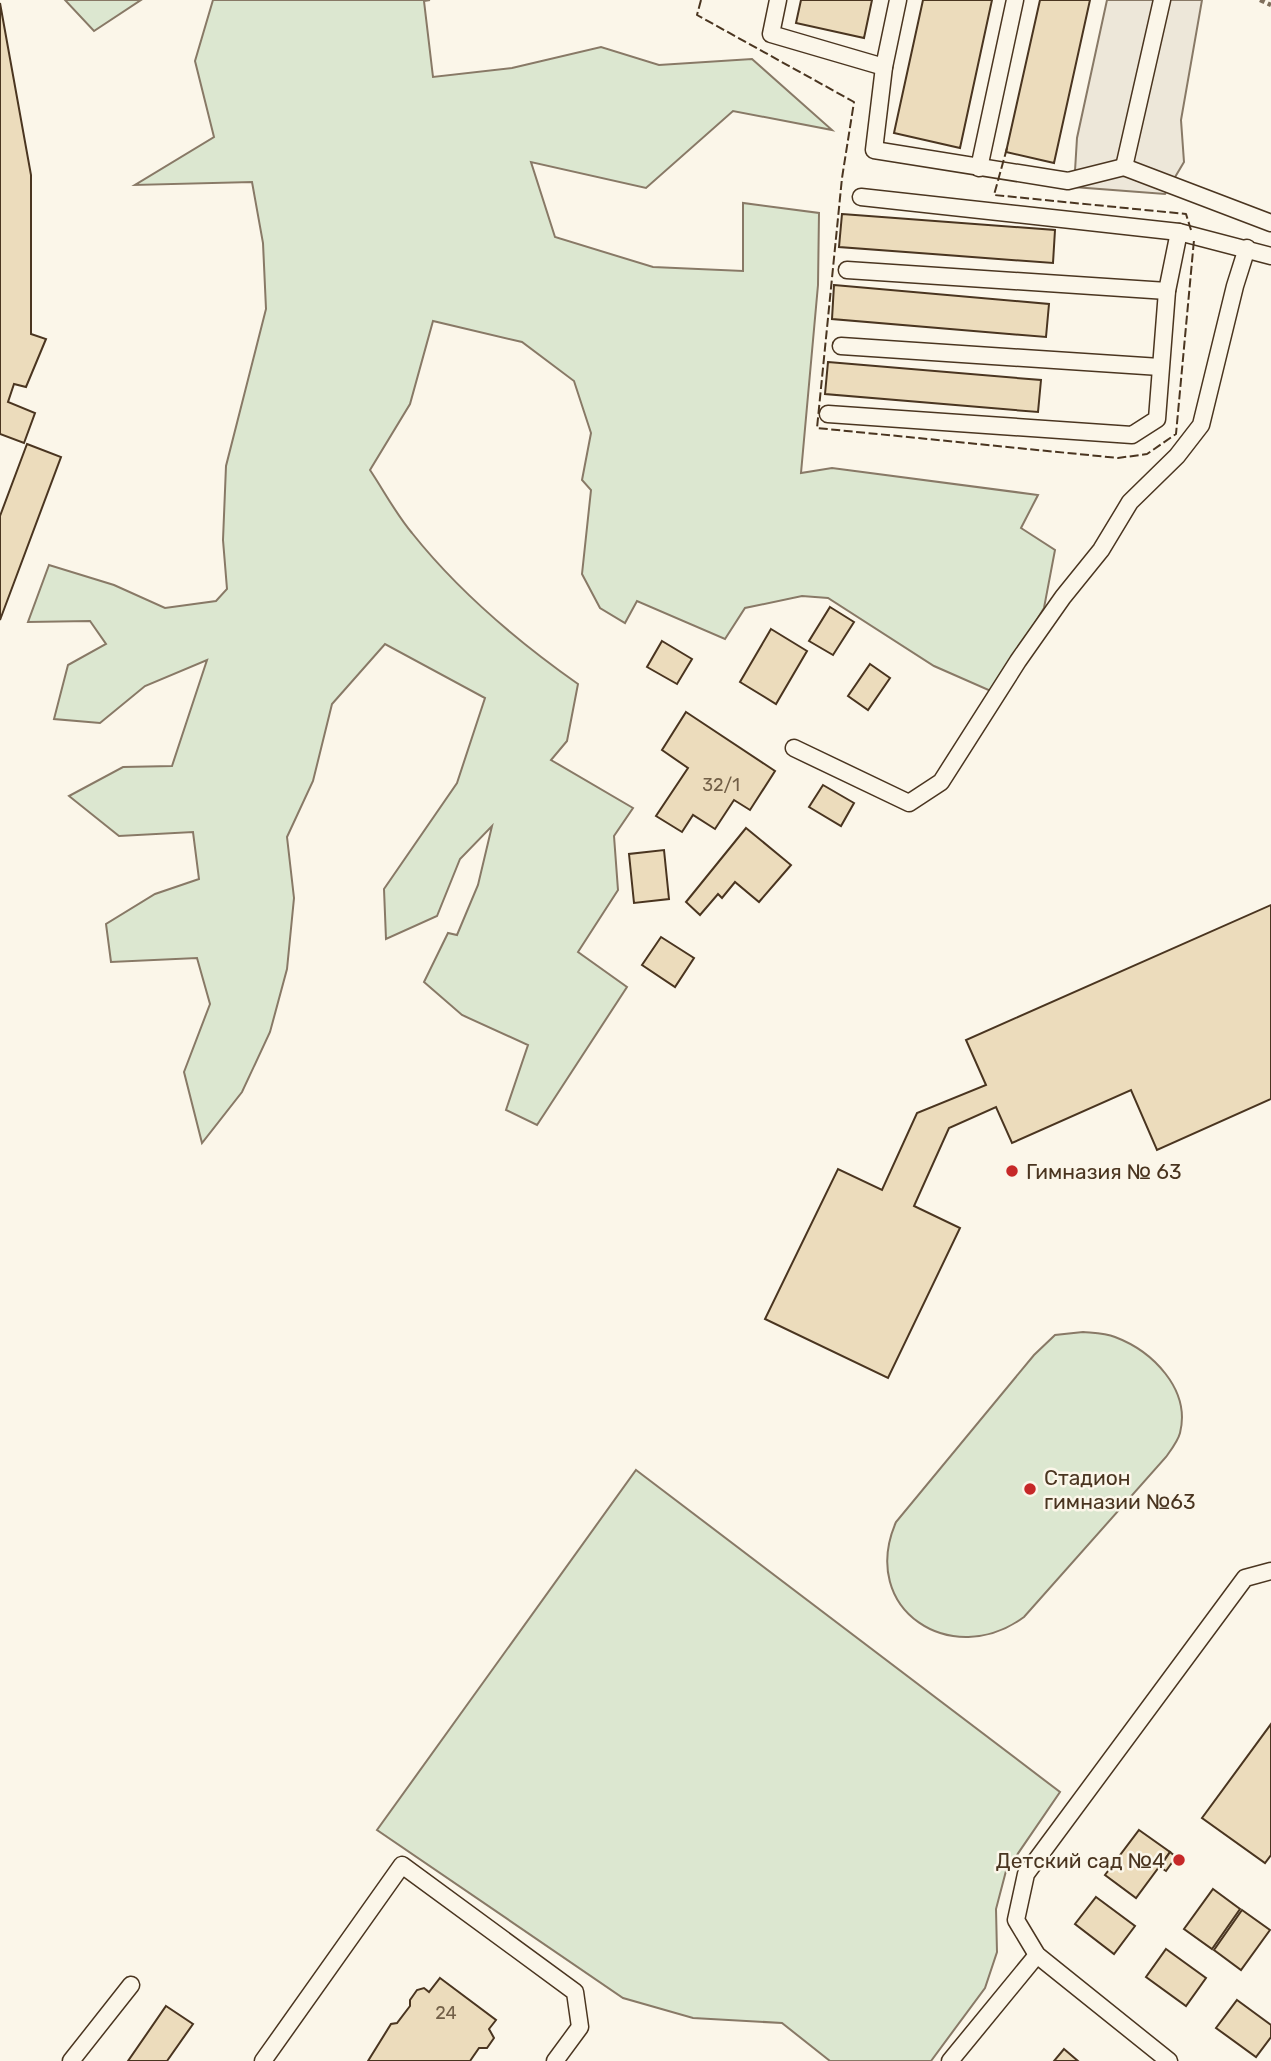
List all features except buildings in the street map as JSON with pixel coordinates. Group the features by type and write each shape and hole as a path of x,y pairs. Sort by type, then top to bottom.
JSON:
{"lane":[{"path":"778,0 771,34 884,67"},
{"path":"898,0 884,67 874,150 1068,180 1124,167 1271,223"},
{"path":"979,168 1016,0"},
{"path":"1124,167 1162,0"},
{"path":"861,197 1179,232 1271,256"},
{"path":"828,414 1132,435 1157,419 1167,291 1179,232"},
{"path":"794,748 909,803 941,782 1018,661 1063,597 1101,550 1130,502 1177,456 1201,425 1247,248"},
{"path":"847,270 1167,291"},
{"path":"841,346 1160,368"},
{"path":"1169,2061 1037,1955 1016,1920 1026,1874 1245,1578 1271,1571"},
{"path":"263,2061 402,1865 575,1992 580,2027 555,2061"},
{"path":"950,2061 1037,1955"},
{"path":"71,2061 131,1985"}],"path":[{"path":"1260,0 1271,5"}],"green space":[{"path":"65,0 141,0 94,31"},
{"path":"213,0 430,0 424,1 433,77 512,68 601,47 659,65 752,59 832,130 733,111 646,188 531,162 555,237 653,267 743,271 743,203 819,213 818,285 801,473 832,468 1038,495 1021,528 1055,550 1044,608 993,692 934,666 828,598 802,596 745,608 725,639 637,601 625,623 600,608 582,574 591,490 582,480 591,433 574,381 522,342 433,321 410,404 370,470 406,526 449,575 511,633 578,684 567,741 551,760 633,808 614,836 618,890 578,952 627,987 537,1125 506,1110 528,1045 462,1015 424,982 448,933 457,935 478,885 492,826 460,859 437,916 386,939 384,889 457,783 485,698 385,644 332,704 313,781 287,837 294,898 287,969 270,1032 242,1092 202,1143 184,1072 210,1004 197,958 111,962 106,924 155,894 199,879 193,832 119,836 69,796 123,767 172,766 207,660 145,686 100,723 54,719 68,665 106,644 90,621 28,622 49,565 114,585 165,608 216,601 227,589 223,540 226,466 266,309 263,243 252,182 135,185 214,137 195,61"},
{"name":"Стадион гимназии №63","path":"1083,1332 1107,1335 1129,1343 1155,1362 1166,1374 1180,1401 1182,1417 1176,1442 1166,1457 1024,1617 996,1632 968,1637 942,1633 919,1622 901,1605 890,1581 888,1554 896,1522 1034,1355 1055,1335"},
{"path":"636,1470 1060,1792 1006,1871 996,1909 997,1952 985,1988 931,2061 830,2061 782,2023 693,2018 623,1998 377,1830"}],"shaded area":[{"path":"1107,0 1202,0 1181,120 1184,162 1165,194 1074,187 1077,138"}],"fence":[{"path":"701,0 697,15 854,102 842,178 817,428 1118,458 1147,454 1176,434 1194,240"},
{"path":"1007,148 994,195 1186,214 1191,230"}],"place":[{"name":"Гимназия № 63","path":"1012,1171"},
{"name":"Стадион гимназии №63","path":"1030,1489"},
{"name":"Детский сад №4","path":"1179,1860"}]}
